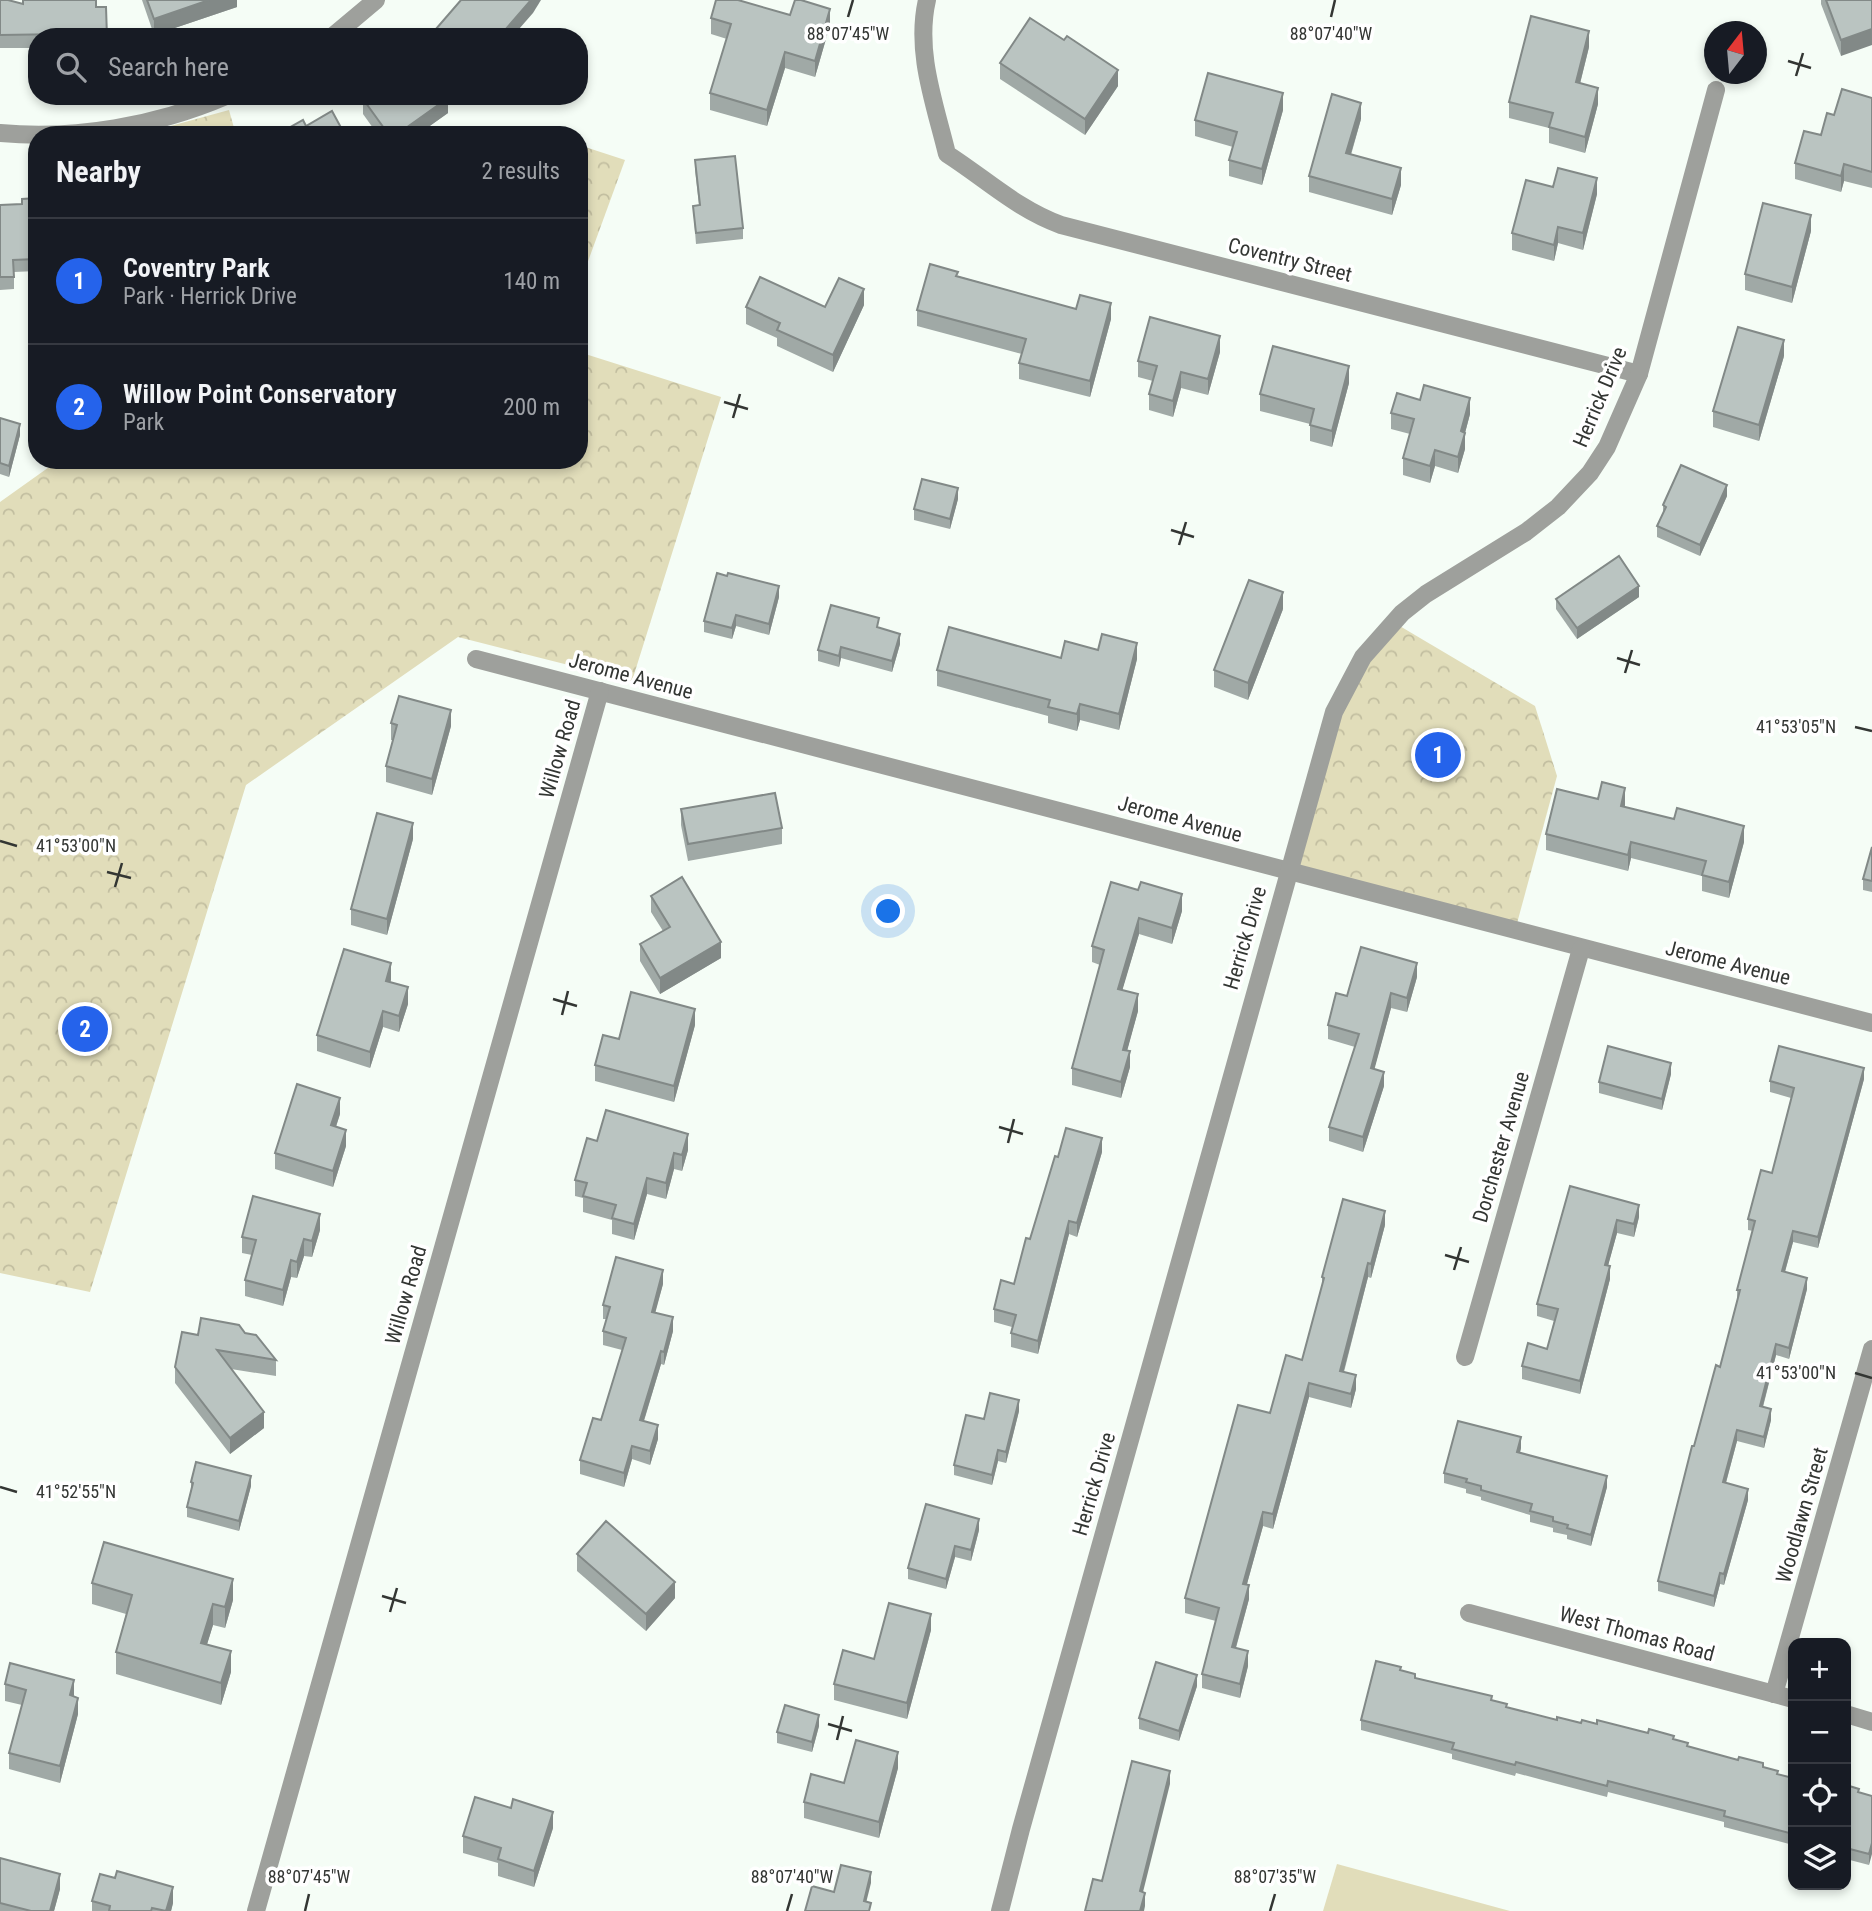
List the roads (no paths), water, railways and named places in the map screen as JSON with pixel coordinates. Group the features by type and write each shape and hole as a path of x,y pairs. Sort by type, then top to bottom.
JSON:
{"street":[{"path":"343,28 376,0"},
{"name":"Coventry Street","path":"927,0 923,28 924,52 947,154 976,172 1020,206 1061,225 1639,374"},
{"name":"Herrick Drive","path":"1000,1911 1024,1816 1287,871 1334,712 1363,657 1383,632 1426,594 1526,532 1558,507 1590,473 1607,447 1639,374 1716,89"},
{"path":"122,126 201,105"},
{"path":"0,133 28,134"},
{"name":"Jerome Avenue","path":"476,659 1872,1023"},
{"name":"Willow Road","path":"256,1911 600,691"},
{"name":"Dorchester Avenue","path":"1465,1357 1581,949"},
{"name":"Woodlawn Street","path":"1774,1694 1872,1349"},
{"name":"West Thomas Road","path":"1469,1613 1788,1698"},
{"path":"1851,1716 1872,1722"}],"place":[{"name":"Coventry Park","path":"1438,755"},
{"name":"Willow Point Conservatory","path":"85,1029"}]}
